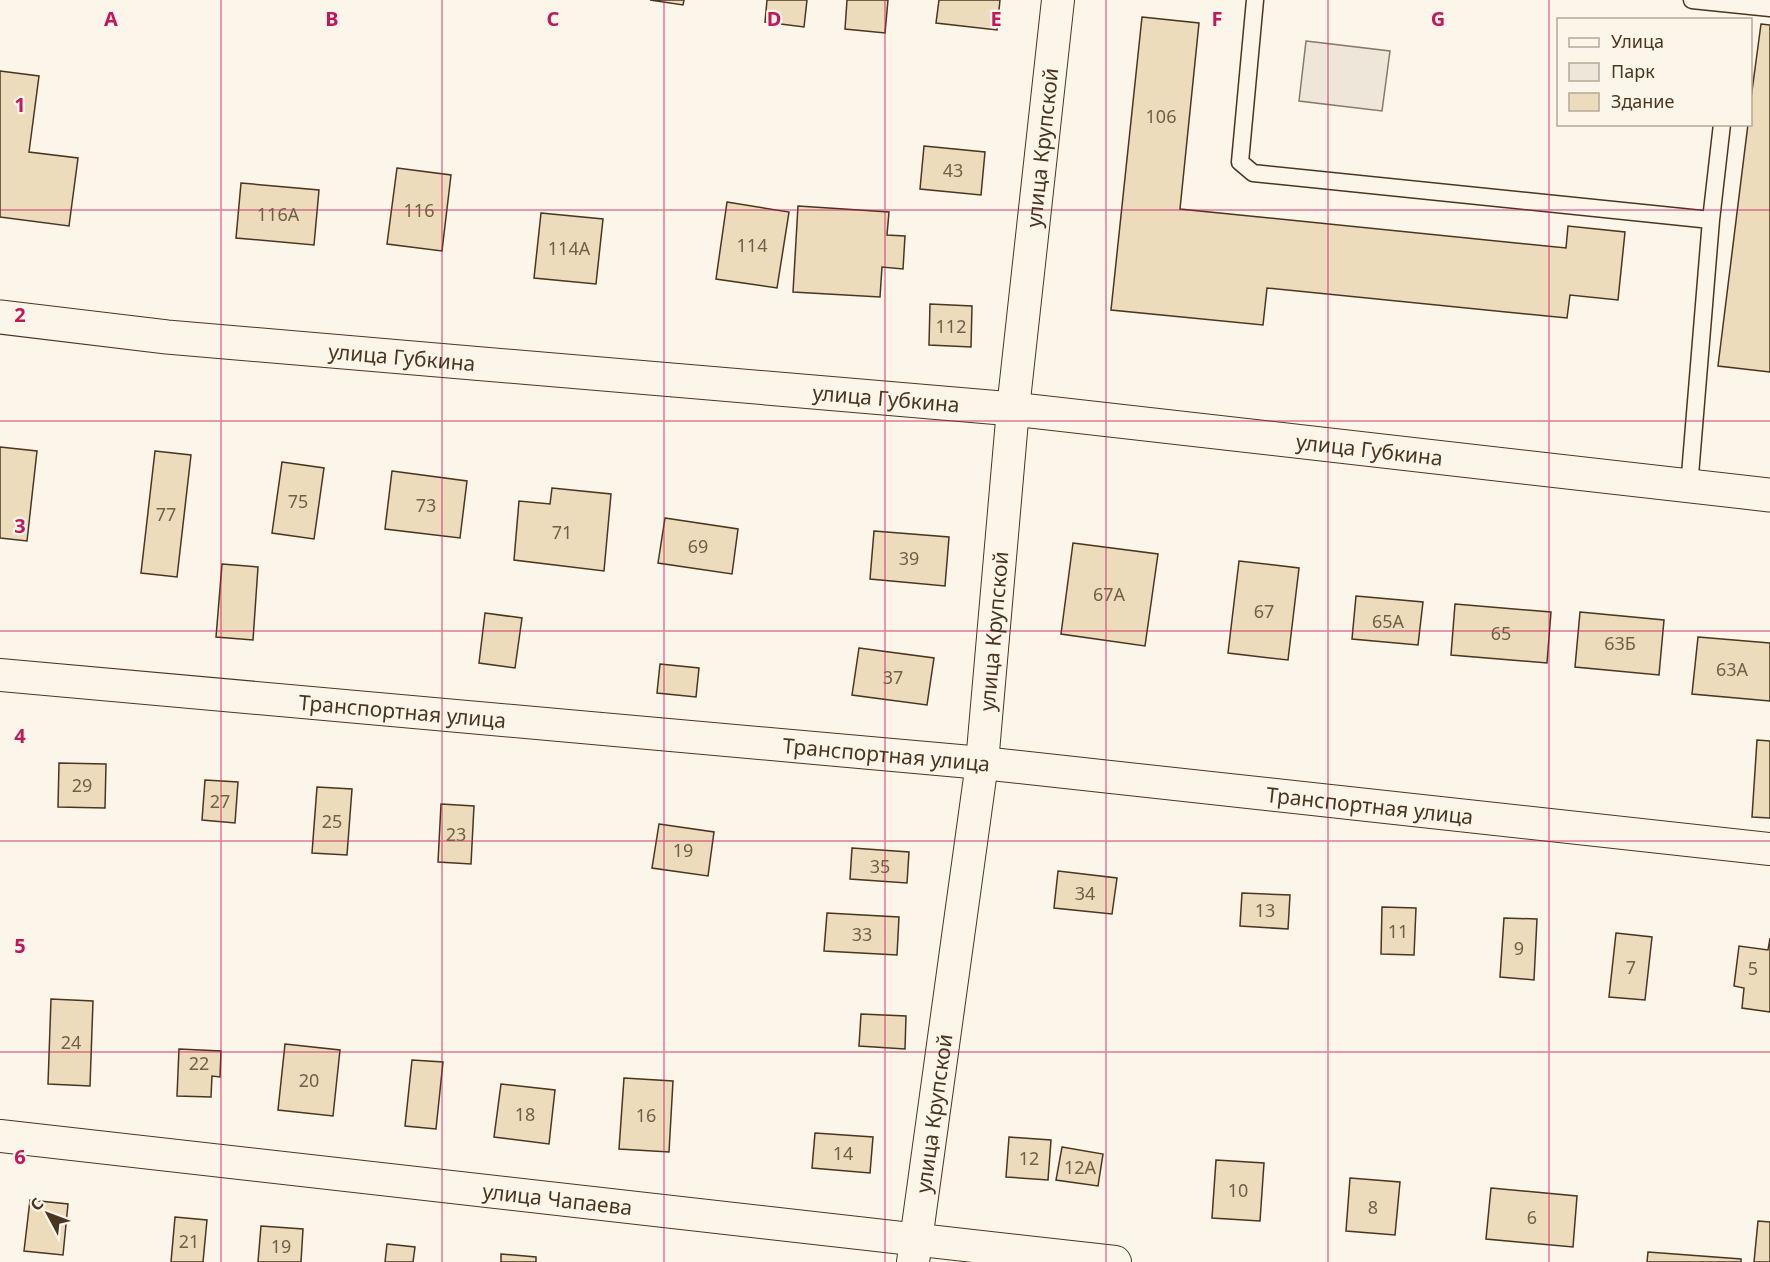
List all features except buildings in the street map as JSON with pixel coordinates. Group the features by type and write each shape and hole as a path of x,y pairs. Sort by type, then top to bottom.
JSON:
{"main road":[{"name":"улица Губкина","path":"0,317 167,337 1013,409 1770,495"}],"street":[{"name":"улица Крупской","path":"914,1251 982,763 1013,409 1058,0"},
{"name":"Транспортная улица","path":"0,675 982,763 1770,849"},
{"name":"улица Чапаева","path":"0,1136 914,1251 1114,1262"}],"lane":[{"path":"1256,0 1240,162 1253,173 1711,220"},
{"path":"1692,0 1734,8 1770,8"},
{"path":"1689,487 1711,220 1722,126"}],"green space":[{"path":"1306,41 1390,51 1382,111 1299,101"}]}
